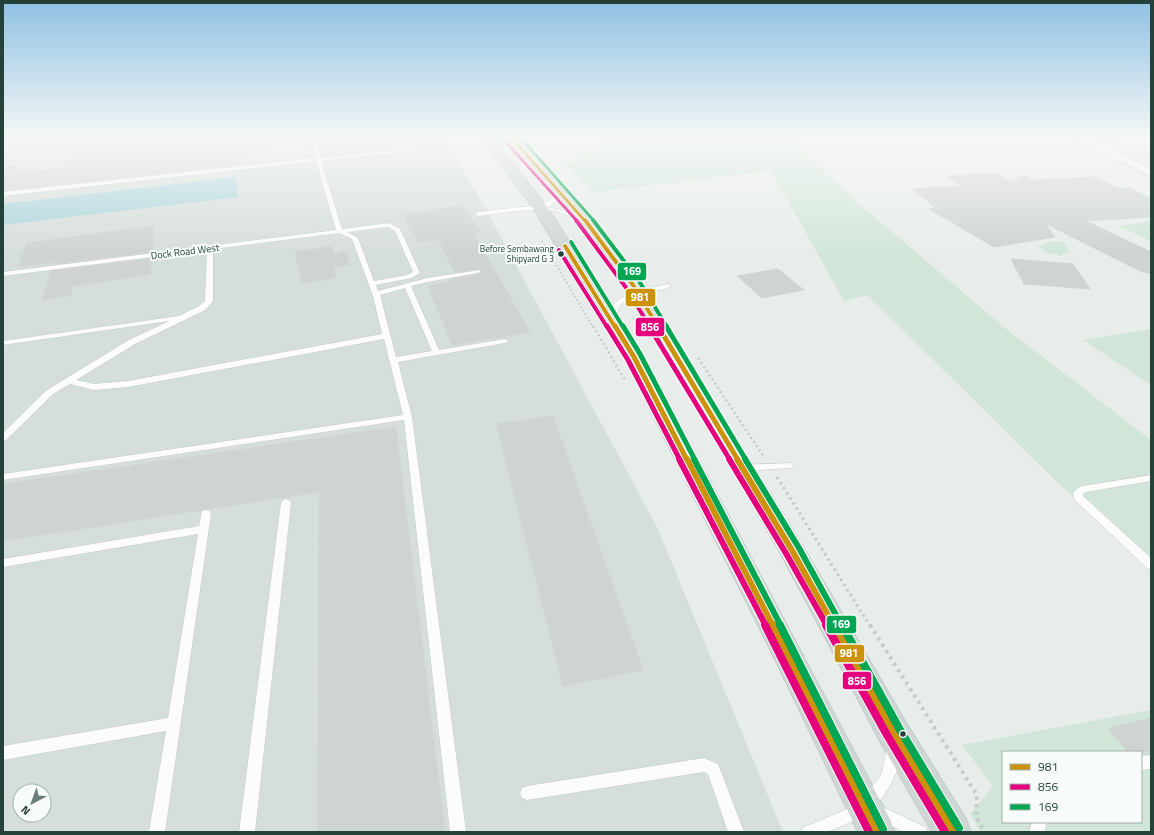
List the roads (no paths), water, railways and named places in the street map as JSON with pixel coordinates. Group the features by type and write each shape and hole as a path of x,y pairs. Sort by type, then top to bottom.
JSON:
{"main road":[{"path":"517,176 540,207 616,326 638,364 871,819"},
{"path":"546,176 585,221 638,294 741,468 793,552 893,732 953,832"}],"lane":[{"path":"3,194 170,176"},
{"path":"319,176 339,230 355,238 372,284 408,417 458,832"},
{"path":"478,214 540,207 551,203 555,199 558,190"},
{"path":"540,207 564,211 585,221"},
{"name":"Dock Road West","path":"3,274 384,224 393,226 398,230 417,273 409,278 372,284"},
{"path":"3,438 50,392 132,342 202,308 209,300 210,247"},
{"path":"375,294 427,280 478,271"},
{"path":"406,285 436,352"},
{"path":"616,326 614,312 617,304 627,297 668,286"},
{"path":"3,343 187,316"},
{"path":"69,381 94,387 128,384 387,336"},
{"path":"393,360 505,341"},
{"path":"3,477 408,417"},
{"path":"741,468 789,466"},
{"path":"1151,478 1083,489 1078,493 1079,498 1151,564"},
{"path":"247,832 286,503"},
{"path":"157,832 206,514"},
{"path":"3,563 203,529"},
{"path":"3,753 174,723"},
{"path":"871,819 880,791 892,767 894,749 893,732"},
{"path":"527,793 696,765 708,766 713,769 736,832"},
{"path":"809,832 848,816 900,821 920,832"}],"water":[{"path":"236,177 238,197 3,225 3,204"}],"place":[{"name":"Before Sembawang Shipyard G 3","path":"561,254"}]}
